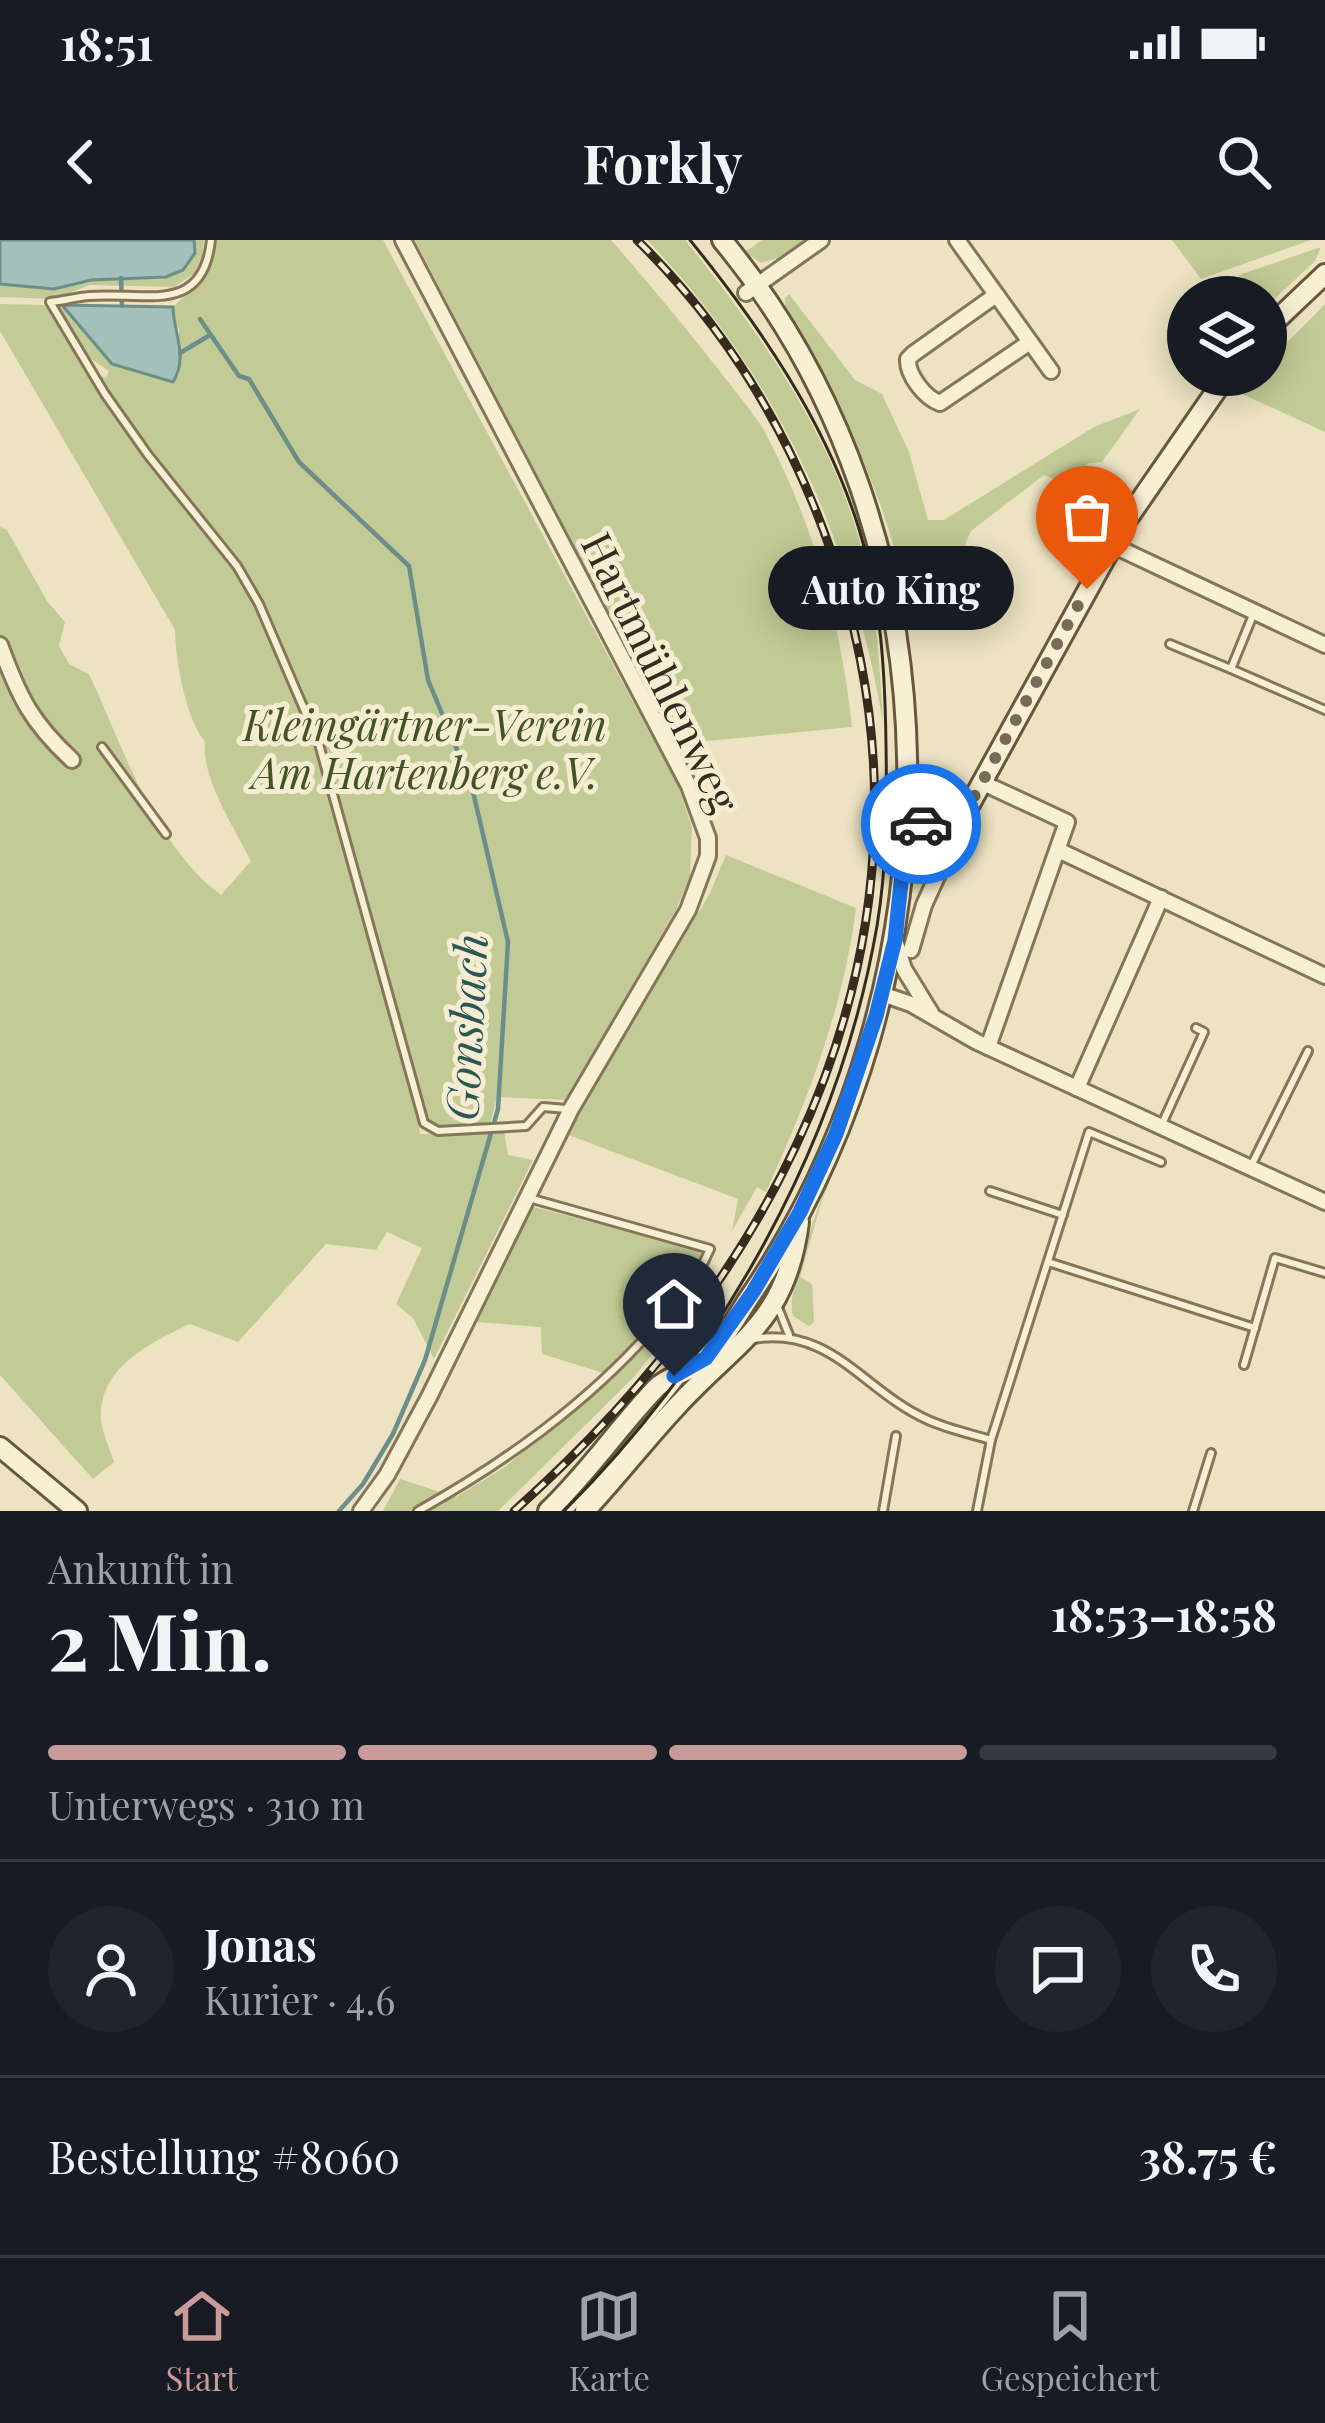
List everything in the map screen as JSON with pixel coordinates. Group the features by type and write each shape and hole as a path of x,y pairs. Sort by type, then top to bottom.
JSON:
{"main road":[{"path":"706,240 751,289"},
{"path":"548,1511 661,1383 706,1358 753,1292 800,1212 836,1134 903,945 907,826 895,613 875,526 855,470 722,240"},
{"path":"1287,310 1325,274"},
{"path":"907,826 961,815 1112,545 1213,396"},
{"path":"585,1511 678,1405 748,1340 777,1297 793,1258 800,1212"},
{"path":"0,1447 77,1511"}],"street":[{"name":"Hartmühlenweg","path":"361,1511 387,1475 429,1397 571,1109 688,910 708,856 708,838 689,786 403,240"},
{"path":"751,289 821,240"},
{"path":"957,240 1051,371"},
{"path":"996,295 908,359 909,370 929,398 940,404 1030,342"},
{"path":"1112,545 1325,645"},
{"path":"0,645 20,699 38,727 72,760"},
{"path":"983,783 1066,822 988,1047"},
{"path":"938,1022 917,993 903,945 913,934 961,815"},
{"path":"1058,850 1325,976"},
{"path":"1077,1088 1161,898"},
{"path":"882,994 1325,1202"},
{"path":"706,1358 748,1340 742,1322 753,1292"}],"lane":[{"path":"211,240 202,275 176,295 89,296 50,302 105,394 237,566 259,604 319,744 424,1123 438,1131 526,1126 543,1107 571,1109"},
{"path":"1232,669 1254,612"},
{"path":"1170,644 1325,710"},
{"path":"102,747 166,834"},
{"path":"1161,1126 1204,1032 1196,1028"},
{"path":"1251,1168 1308,1052"},
{"path":"977,1511 992,1440 1089,1132 1161,1162"},
{"path":"990,1191 1063,1215"},
{"path":"418,1511 531,1443 597,1385 667,1313 703,1266 710,1249 526,1197"},
{"path":"1244,1365 1275,1258 1325,1273"},
{"path":"1048,1262 1255,1328"},
{"path":"777,1297 779,1316 789,1335"},
{"path":"748,1340 789,1335 825,1350 929,1421 992,1440"},
{"path":"569,1511 622,1454 688,1370"},
{"path":"883,1511 896,1436"},
{"path":"1192,1511 1211,1453"}],"green space":[{"path":"0,240 204,240 201,269 174,287 90,285 53,299 0,297"},
{"name":"Kleingärtner-Verein Am Hartenberg e.V.","path":"215,240 383,240 677,783 692,827 690,877 676,910 565,1100 497,1097 490,1125 436,1128 418,1122 420,1134 504,1131 508,1155 533,1160 434,1359 413,1318 396,1304 422,1248 387,1232 376,1250 326,1244 238,1342 190,1324 145,1348 119,1369 103,1398 101,1415 114,1462 93,1479 0,1375 0,527 7,530 47,601 65,622 59,646 69,664 89,674 143,793 177,849 221,895 251,861 208,771 205,742 183,689 175,630 0,331 0,304 44,305 56,317 86,371 106,378 109,371 85,355 60,305 112,364 179,375 179,329 173,307 208,274"},
{"path":"415,240 611,240 749,409 784,470 823,578 852,727 677,744"},
{"path":"647,240 685,240 765,347 810,421 846,499 865,561 883,722 851,588 802,462 734,346"},
{"path":"762,240 805,240 782,257 761,263 745,252"},
{"path":"1172,240 1311,240 1209,276 1199,276"},
{"path":"1321,247 1315,261 1287,287 1287,276 1239,275"},
{"path":"789,294 855,380 882,394 909,452 928,520 944,520 1094,427 1140,409 1102,462 1088,463 1075,488 1044,475 971,531 941,600 911,586 912,600 857,447 785,307"},
{"path":"1325,304 1325,432 1247,396 1287,396 1287,343"},
{"path":"726,855 856,908 833,1018 810,1088 766,1192 757,1187 732,1231 738,1199 566,1134 710,893"},
{"path":"853,1122 821,1203 800,1277 812,1284 814,1322 809,1326 793,1316 796,1279 814,1221 836,1162"},
{"path":"530,1206 698,1250 703,1257 694,1274 707,1285 634,1377 498,1511 383,1511 400,1479 456,1497 505,1467 613,1376 542,1354 541,1327 476,1322"}],"water":[{"path":"0,240 194,240 195,253 183,270 166,277 91,280 54,289 0,284"},
{"path":"62,305 173,307 180,363 173,382 112,364"}],"waterway":[{"path":"121,278 122,306"},
{"name":"Gonsbach","path":"200,319 239,376 249,379 299,462 409,566 428,680 471,783 508,942 498,1109 425,1360 393,1434 363,1484 339,1511"},
{"path":"180,353 210,335"}],"tram line":[{"path":"564,1511 674,1384 765,1242 803,1166 834,1088 859,1008 883,881 883,662 859,529 828,451 788,376 690,240"}],"railway":[{"path":"514,1511 612,1414 698,1310 770,1198 824,1079 860,955 874,825 866,691 832,554 816,510 753,385 700,309 637,240"}],"way so far":[{"path":"921,824 953,819 968,808 1087,589"}],"place":[{"name":"Auto King","path":"1087,589"}],"route":[{"path":"674,1376 706,1358 753,1292 800,1212 836,1134 876,1016 895,940 907,826 921,824"}]}
